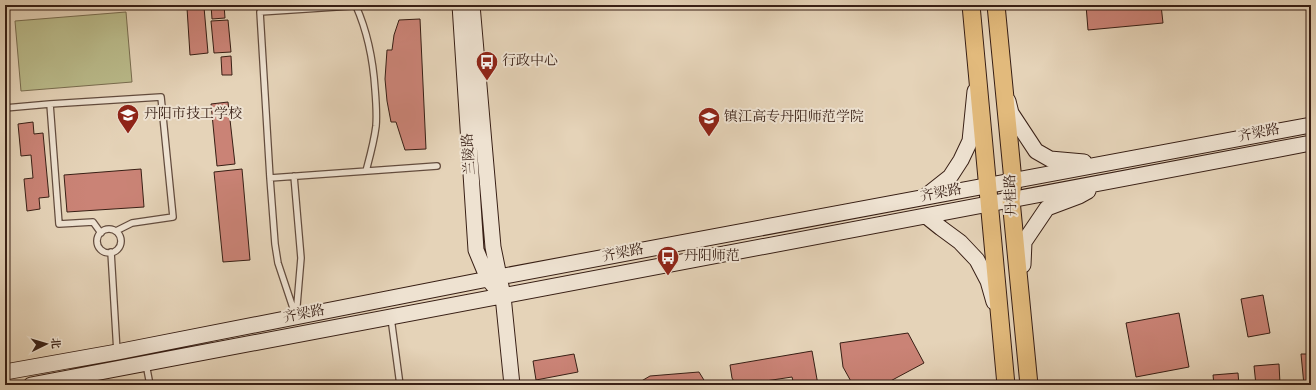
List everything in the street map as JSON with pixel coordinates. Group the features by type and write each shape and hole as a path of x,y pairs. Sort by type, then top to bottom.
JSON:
{"main road":[{"name":"兰陵路","path":"460,5 476,250 503,296 512,385"},
{"name":"兰陵路","path":"472,5 493,247 494,279"},
{"name":"丹桂路","path":"971,5 1006,385"},
{"name":"丹桂路","path":"996,5 1013,181 1011,200 1029,385"},
{"path":"925,197 950,177 962,160 970,141 977,72"},
{"path":"1003,78 1011,113 1036,151 1050,159 1103,164"},
{"name":"齐梁路","path":"5,372 1311,125"},
{"name":"齐梁路","path":"31,385 67,382 146,363 1311,143"},
{"path":"1022,318 1024,242 1047,208 1079,196 1102,182"},
{"path":"926,216 960,242 977,260 988,281 1000,321"}],"lane":[{"path":"296,317 278,263 275,244 260,12 367,5"},
{"path":"356,6 364,23 374,69 376,124 372,149 366,171"},
{"path":"5,108 161,97 173,217 132,222 116,231"},
{"path":"50,104 59,224 93,222 101,233"},
{"path":"270,178 437,166"},
{"path":"294,176 301,258 296,317"},
{"path":"105,229 116,231 120,235 120,246 111,252 105,252 100,248 98,238 105,229"},
{"path":"111,252 117,352"},
{"path":"391,317 400,385"},
{"path":"146,363 150,385"}],"green space":[{"path":"126,12 132,82 21,91 15,21"}],"building":[{"path":"211,5 224,5 225,18 212,19"},
{"path":"1086,5 1161,5 1163,23 1088,30"},
{"path":"204,7 208,53 190,55 187,8"},
{"path":"420,19 426,149 405,150 396,122 391,122 387,101 385,79 387,50 392,50 394,35 399,20"},
{"path":"228,20 231,52 214,53 211,21"},
{"path":"231,56 232,75 222,75 221,57"},
{"path":"228,102 235,164 217,166 211,104"},
{"path":"33,122 34,134 43,133 49,197 39,198 40,209 27,211 24,179 33,178 31,155 21,156 18,124"},
{"path":"141,169 144,207 67,212 64,175"},
{"path":"242,169 250,260 223,262 214,172"},
{"path":"1263,295 1270,333 1248,337 1241,299"},
{"path":"1179,313 1189,367 1136,377 1126,323"},
{"path":"908,333 924,363 883,385 853,385 843,367 840,343"},
{"path":"812,351 818,385 794,385 792,377 759,382 761,385 736,385 732,378 730,365"},
{"path":"574,354 578,372 536,380 533,361"},
{"path":"1301,354 1311,354 1311,385 1304,385"},
{"path":"1279,364 1280,384 1288,385 1256,385 1254,366"},
{"path":"699,372 707,385 639,385 638,383 650,376"},
{"path":"1238,373 1239,385 1214,385 1213,375"}],"place":[{"name":"行政中心","path":"487,82"},
{"name":"丹阳市技工学校","path":"128,134"},
{"name":"镇江高专丹阳师范学院","path":"709,138"},
{"name":"丹阳师范","path":"668,276"}]}
